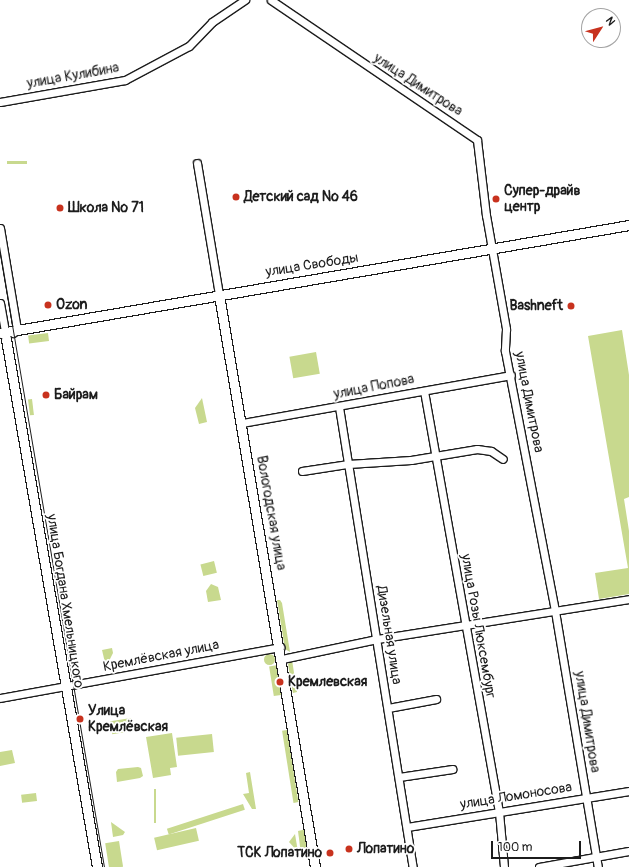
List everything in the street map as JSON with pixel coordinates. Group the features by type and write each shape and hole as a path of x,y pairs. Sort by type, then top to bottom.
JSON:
{"main road":[{"name":"улица Свободы","path":"4,334 17,330 491,250 629,225"},
{"name":"Вологодская улица","path":"219,295 280,647 315,867"},
{"name":"улица Богдана Хмельницкого","path":"4,334 97,867"}],"street":[{"name":"улица Кулибина","path":"0,102 125,80 189,46 212,22 245,0"},
{"name":"улица Димитрова","path":"271,0 477,140 491,250 506,329 505,351 512,375 555,611 598,867"},
{"name":"Вологодская улица","path":"196,163 219,295"},
{"path":"0,228 17,330"},
{"path":"0,303 4,334"},
{"name":"улица Попова","path":"242,423 512,375"},
{"name":"улица Розы Люксембург","path":"424,391 464,626 499,812 504,867"},
{"name":"Дизельная улица","path":"339,406 413,867"},
{"path":"302,471 348,464 410,460 477,449 491,451 503,459"},
{"path":"282,659 377,639 629,598"},
{"name":"Кремлёвская улица","path":"0,698 280,647"},
{"path":"388,708 436,699"},
{"path":"399,778 452,769"},
{"name":"улица Ломоносова","path":"407,827 629,791"},
{"path":"539,867 597,858 629,851"}],"green space":[{"path":"7,161 27,161 27,164 7,164"},
{"path":"622,330 629,375 629,497 624,499 629,531 629,594 599,599 595,573 628,568 588,336"},
{"path":"48,333 49,341 29,343 28,335"},
{"path":"316,352 320,374 293,378 289,357"},
{"path":"202,398 207,422 199,424 195,408"},
{"path":"28,399 32,399 34,415 30,415"},
{"path":"214,561 217,573 203,576 200,564"},
{"path":"211,584 218,587 221,600 208,602 206,591"},
{"path":"277,600 280,600 282,603 290,652 285,649"},
{"path":"112,648 113,653 106,667 102,650"},
{"path":"269,653 273,655 275,659 273,663 269,665 265,663 263,659 265,655"},
{"path":"292,660 297,692 293,693 288,664"},
{"path":"278,665 283,695 274,696 269,666"},
{"path":"131,718 133,731 112,734 110,721"},
{"path":"287,730 298,802 293,803 282,731"},
{"path":"172,733 177,767 170,768 171,775 153,778 146,737"},
{"path":"212,734 214,752 178,756 176,738"},
{"path":"12,750 15,763 0,766 0,752"},
{"path":"141,768 143,776 140,778 117,782 116,772 118,769"},
{"path":"250,772 256,809 252,809 243,794 249,793 246,773"},
{"path":"154,789 156,789 156,823 154,823"},
{"path":"36,793 37,801 22,803 21,795"},
{"path":"243,804 245,810 169,834 167,829"},
{"path":"111,822 125,832 123,835 113,837"},
{"path":"196,828 199,841 157,850 154,838"},
{"path":"307,829 312,861 301,854 298,831"},
{"path":"295,834 298,852 289,842"},
{"path":"119,841 123,867 109,867 105,843"}],"tram line":[{"path":"0,254 104,867"}],"place":[{"name":"Детский сад № 46","path":"236,197"},
{"name":"Супер-драйв центр","path":"496,199"},
{"name":"Школа № 71","path":"60,208"},
{"name":"Ozon","path":"48,305"},
{"name":"Bashneft","path":"571,306"},
{"name":"Байрам","path":"46,395"},
{"name":"Кремлевская","path":"280,682"},
{"name":"Улица Кремлёвская","path":"80,719"},
{"name":"Лопатино","path":"349,849"},
{"name":"ТСК Лопатино","path":"330,853"}]}
